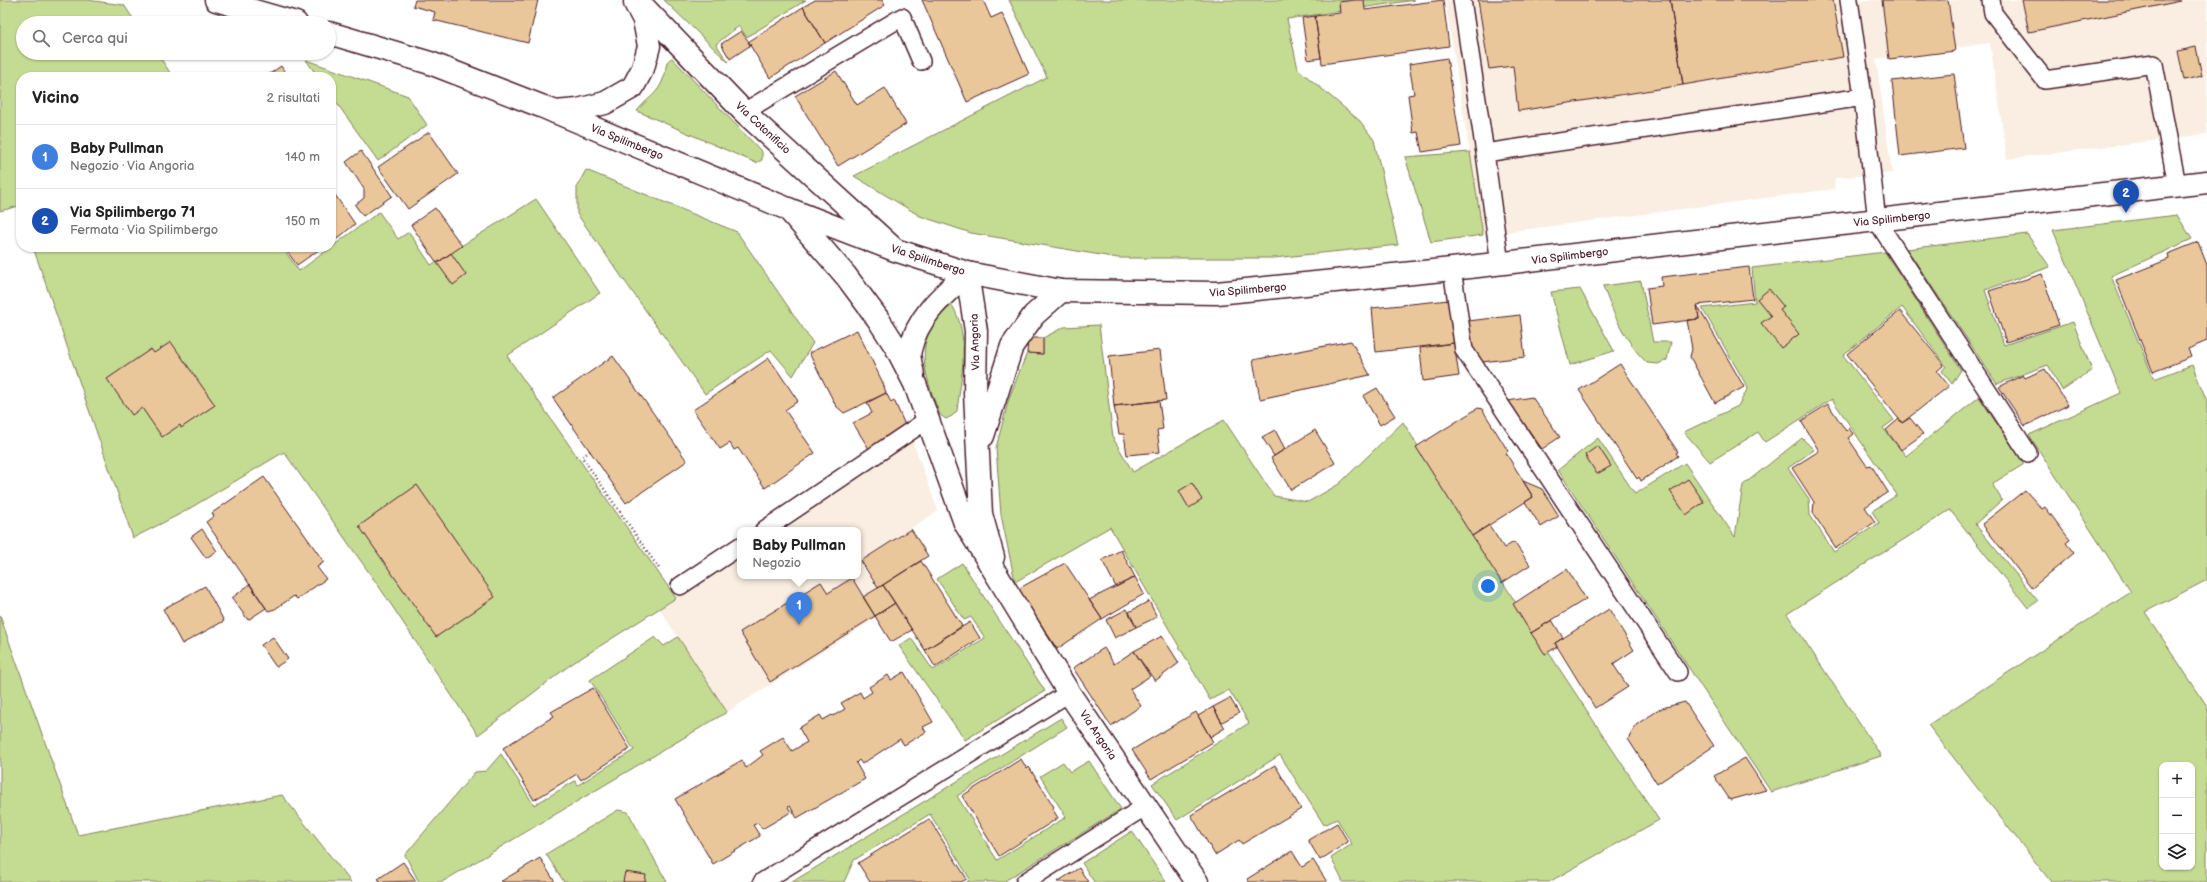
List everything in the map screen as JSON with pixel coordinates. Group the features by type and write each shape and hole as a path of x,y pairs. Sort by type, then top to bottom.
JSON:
{"main road":[{"path":"216,0 272,16"},
{"path":"555,112 578,110 605,103 632,88 643,68 649,46 644,20 634,0"},
{"name":"Via Cotonificio","path":"637,0 744,112 895,250"},
{"name":"Via Spilimbergo","path":"336,35 430,64 555,112 788,209 895,250 966,273 1061,291 1216,294 1500,264 2207,182"},
{"name":"Via Angoria","path":"788,209 846,276 878,319 915,384"},
{"name":"Via Angoria","path":"966,273 935,303 920,324 910,352 915,384 965,523 1001,585 1069,693 1197,882"},
{"name":"Via Angoria","path":"966,273 976,331 975,394 979,447 981,514 1001,585"},
{"name":"Via Angoria","path":"979,447 1012,346 1034,314 1061,291"}],"lane":[{"path":"1462,0 1500,264"},
{"path":"1849,0 1863,97 1877,221 2028,453"},
{"path":"1991,0 1993,13 2045,80 2154,64 2176,185"},
{"path":"744,112 902,16 921,61"},
{"path":"1484,153 1863,97"},
{"path":"1452,269 1464,350 1678,672"},
{"path":"768,527 927,420"},
{"path":"680,586 737,548"},
{"path":"762,882 1069,693"},
{"path":"1024,882 1146,806"}],"path":[{"path":"590,452 582,457 667,579 680,586"}],"shaded area":[{"path":"1445,0 2207,0 2207,134 2007,159 1990,43 1876,59 1892,173 1835,178 1834,189 1483,235"},
{"path":"912,439 938,511 861,560 861,527 781,527"},
{"path":"737,557 737,579 861,579 861,564 890,609 727,712 659,608"}],"green space":[{"path":"0,0 87,0 124,5 131,16 16,16 16,60 162,60 170,72 16,72 16,207 0,211"},
{"path":"664,0 806,0 747,37 739,26 716,44 728,62"},
{"path":"1009,0 1415,0 1287,19 1298,69 1360,121 1374,140 1398,245 1274,258 1118,258 971,233 920,216 854,176 1047,77"},
{"path":"672,58 762,152 762,160 756,163 637,111 659,88 665,74 667,63 669,59"},
{"path":"306,60 408,96 427,125 378,161 336,102 336,72 314,72"},
{"path":"1470,152 1483,235 1431,242 1405,157"},
{"path":"586,170 737,232 813,343 793,376 771,350 705,394 577,214 577,186"},
{"path":"536,199 600,293 507,356 676,598 570,665 478,735 382,591 284,452 182,513 133,538 35,252 286,252 299,271 325,252 336,252 336,244 379,212 398,239 409,232 431,265"},
{"path":"2177,215 2192,239 2111,276 2154,379 2192,365 2207,401 2207,580 2145,612 2207,706 2207,882 2051,882 1928,725 2131,592 2029,435 2121,393 2053,230"},
{"path":"2027,234 2050,267 1985,290 2004,345 2073,322 2092,370 2062,390 2048,365 1997,384 1907,249"},
{"path":"1885,252 1961,370 1952,384 1942,371 1946,366 1902,307 1843,355 1894,420 1883,428 1906,456 1979,397 2024,464 1992,484 2002,500 1975,524 2038,601 2028,608 1950,510 1787,614 1881,756 1771,792 1558,470 1598,438 1635,494 1685,463 1735,537 1743,485 1802,438 1814,450 1788,468 1809,499 1810,515 1834,552 1879,523 1872,511 1897,495 1832,399 1765,442 1758,432 1710,462 1684,432 1738,406 1748,388 1702,308 1755,302 1752,268"},
{"path":"1641,281 1653,342 1671,342 1667,360 1658,364 1647,363 1626,337 1611,307 1603,286"},
{"path":"1580,289 1614,351 1570,365 1551,292"},
{"path":"952,305 958,317 961,330 963,357 957,411 946,419 940,415 934,400 929,385 924,356 930,330 939,317"},
{"path":"1099,325 1113,438 1133,472 1224,420 1274,496 1308,502 1339,484 1403,422 1514,600 1659,820 1549,882 1343,882 1331,858 1352,844 1337,819 1324,825 1280,755 1177,820 1152,784 1249,723 1229,690 1210,700 1110,527 1015,582 1001,515 996,448 1009,398 1027,353 1043,354 1043,338 1064,327"},
{"path":"962,563 1045,691 965,740 899,646 911,638 933,670 985,638 971,617 964,620 937,579"},
{"path":"0,616 78,835 282,795 351,882 0,882"},
{"path":"655,637 664,646 678,637 727,712 442,882 419,882 405,855 475,772 486,771 501,754 534,805 575,781 578,785 634,750 590,680"},
{"path":"1061,718 1067,727 957,796 997,860 1066,817 1040,776 1063,762 1070,772 1089,761 1121,809 1003,882 967,882 970,879 930,814 854,860 844,882 792,882"},
{"path":"618,810 628,812 667,882 564,882 546,854"},
{"path":"1132,831 1166,882 1094,882 1082,863"}],"building":[{"path":"415,0 538,0 528,43 433,20 435,12 413,6"},
{"path":"815,0 882,0 885,5 825,43 803,7"},
{"path":"922,0 983,0 991,18 1002,13 1029,74 967,102"},
{"path":"1364,0 1365,10 1443,0 1449,46 1322,64 1315,16 1340,13 1339,2"},
{"path":"1478,0 1670,0 1683,85 1518,111 1513,66 1489,69"},
{"path":"1670,0 1833,0 1843,57 1683,85"},
{"path":"1882,0 1948,0 1955,51 1889,59"},
{"path":"2022,0 2180,0 2181,1 2029,32"},
{"path":"803,7 825,43 770,78 748,42"},
{"path":"1315,16 1321,58 1308,60 1302,18"},
{"path":"741,31 751,45 730,59 721,44"},
{"path":"2196,47 2202,76 2184,80 2178,51"},
{"path":"1447,58 1461,146 1422,152 1418,132 1413,133 1408,95 1414,94 1409,64"},
{"path":"281,66 285,72 272,72"},
{"path":"836,71 857,105 885,88 906,124 838,166 795,96"},
{"path":"1954,74 1964,148 1900,156 1892,81"},
{"path":"429,132 458,174 408,209 378,167"},
{"path":"361,151 392,196 363,216 355,205 364,198 364,189 346,162"},
{"path":"336,196 355,224 337,239 336,238"},
{"path":"435,208 462,246 437,263 411,225"},
{"path":"2198,242 2207,265 2207,341 2188,349 2191,357 2153,372 2116,280 2169,259 2168,254"},
{"path":"288,252 316,252 297,265"},
{"path":"451,253 466,275 453,285 437,263"},
{"path":"1749,267 1753,299 1697,305 1699,319 1652,325 1647,288 1662,286 1661,277"},
{"path":"2042,274 2059,325 2006,342 1989,291"},
{"path":"1769,289 1784,307 1780,310 1799,334 1781,348 1761,323 1771,316 1757,299"},
{"path":"1449,300 1454,343 1376,352 1372,308"},
{"path":"1697,305 1744,387 1715,403 1690,357 1692,349 1687,320 1699,319"},
{"path":"1900,311 1944,365 1937,371 1949,386 1902,423 1847,354"},
{"path":"1520,315 1525,357 1473,363 1468,321"},
{"path":"857,330 883,383 886,393 844,413 836,406 809,353"},
{"path":"1028,338 1043,338 1043,354 1027,353"},
{"path":"1351,341 1370,375 1260,399 1253,360"},
{"path":"171,342 215,405 181,428 180,425 162,437 142,408 132,415 107,379 151,349 154,353"},
{"path":"1454,343 1459,376 1423,381 1420,348"},
{"path":"1160,350 1166,400 1114,406 1109,356"},
{"path":"613,356 687,461 626,503 553,398"},
{"path":"769,358 798,401 785,410 815,453 765,488 738,448 734,450 730,443 720,449 693,410"},
{"path":"1620,364 1678,452 1676,453 1678,456 1641,481 1639,477 1637,479 1579,390"},
{"path":"2045,369 2068,405 2025,426 1999,387 2023,375 2025,378"},
{"path":"1377,388 1395,416 1380,425 1363,396"},
{"path":"886,393 891,402 894,400 905,425 869,449 853,423 872,413 867,403"},
{"path":"1532,397 1560,437 1542,449 1508,401"},
{"path":"1159,401 1163,429 1157,430 1160,452 1127,455 1124,434 1119,434 1114,406"},
{"path":"1828,404 1846,431 1849,428 1853,434 1848,438 1867,466 1871,465 1888,492 1865,507 1875,522 1836,548 1813,513 1814,502 1792,468 1819,451 1801,421"},
{"path":"1478,408 1482,409 1508,451 1506,453 1533,497 1472,536 1416,447"},
{"path":"1910,418 1923,434 1901,450 1886,430 1899,419 1902,423"},
{"path":"1275,430 1285,449 1274,456 1262,437"},
{"path":"1315,430 1335,463 1291,490 1271,458"},
{"path":"1598,446 1611,466 1597,474 1585,455"},
{"path":"264,477 324,562 317,567 326,579 297,599 294,596 275,609 268,611 206,522 214,516 212,513"},
{"path":"1688,479 1704,502 1686,515 1670,491"},
{"path":"1523,481 1542,489 1559,516 1541,527 1525,502 1533,497"},
{"path":"1192,483 1202,500 1189,508 1179,491"},
{"path":"417,485 495,597 436,637 359,526"},
{"path":"2025,490 2042,509 2045,507 2070,540 2066,543 2074,553 2032,588 1982,524"},
{"path":"1489,525 1504,548 1514,542 1530,565 1502,583 1472,536"},
{"path":"202,529 217,551 206,558 191,537"},
{"path":"911,529 928,556 878,588 861,561"},
{"path":"1121,550 1135,577 1116,587 1102,560"},
{"path":"921,561 962,626 925,650 883,585"},
{"path":"1065,563 1102,619 1057,649 1018,589"},
{"path":"1567,569 1586,599 1531,633 1513,604"},
{"path":"1135,577 1144,594 1102,619 1089,600"},
{"path":"853,579 875,616 770,682 740,632 821,582 828,593"},
{"path":"250,584 266,608 248,620 232,598"},
{"path":"883,585 895,603 875,616 863,597"},
{"path":"205,586 224,621 182,644 163,609"},
{"path":"1149,601 1157,617 1136,627 1129,612"},
{"path":"895,603 912,630 891,642 875,616"},
{"path":"1127,609 1136,627 1115,638 1106,620"},
{"path":"1609,609 1634,650 1613,664 1628,687 1595,708 1555,643"},
{"path":"1552,620 1563,638 1555,643 1557,647 1545,654 1531,633"},
{"path":"970,622 980,638 935,667 925,650"},
{"path":"1162,636 1179,663 1155,681 1134,651"},
{"path":"273,637 288,659 276,667 261,645"},
{"path":"1104,648 1114,664 1134,651 1150,676 1130,689 1141,706 1111,726 1073,668"},
{"path":"904,672 933,722 923,727 926,732 904,745 900,739 862,764 859,760 856,763 865,779 797,818 790,806 788,807 791,812 762,829 758,823 753,825 760,836 713,864 675,799 742,760 746,768 763,755 760,751 783,737 792,751 807,742 799,728 820,715 823,720 832,715 833,716 845,709 841,703 860,692 863,698 872,692 869,687 888,675 891,680"},
{"path":"593,688 630,749 581,780 577,774 534,800 503,748 554,716 551,712"},
{"path":"1230,698 1239,713 1222,722 1213,707"},
{"path":"1685,702 1714,746 1657,784 1628,739 1637,724 1662,708"},
{"path":"1213,707 1225,728 1210,737 1198,716"},
{"path":"1196,712 1213,742 1151,779 1132,750"},
{"path":"1745,758 1766,790 1730,800 1714,776"},
{"path":"1021,759 1027,769 1029,767 1054,807 1052,808 1058,818 999,856 962,796"},
{"path":"1275,765 1301,809 1242,844 1239,840 1215,855 1191,815"},
{"path":"929,819 967,879 961,882 870,882 858,863"},
{"path":"1337,823 1348,842 1320,860 1308,840"},
{"path":"1292,851 1302,867 1313,860 1327,882 1249,882 1247,879"},
{"path":"540,858 555,882 500,882"},
{"path":"403,862 416,881 381,882 378,879"},
{"path":"1079,868 1088,882 1057,882"},
{"path":"625,872 646,875 645,882 623,882"}],"place":[{"name":"Via Spilimbergo 71","path":"2126,213"},
{"name":"Baby Pullman","path":"799,625"}]}
